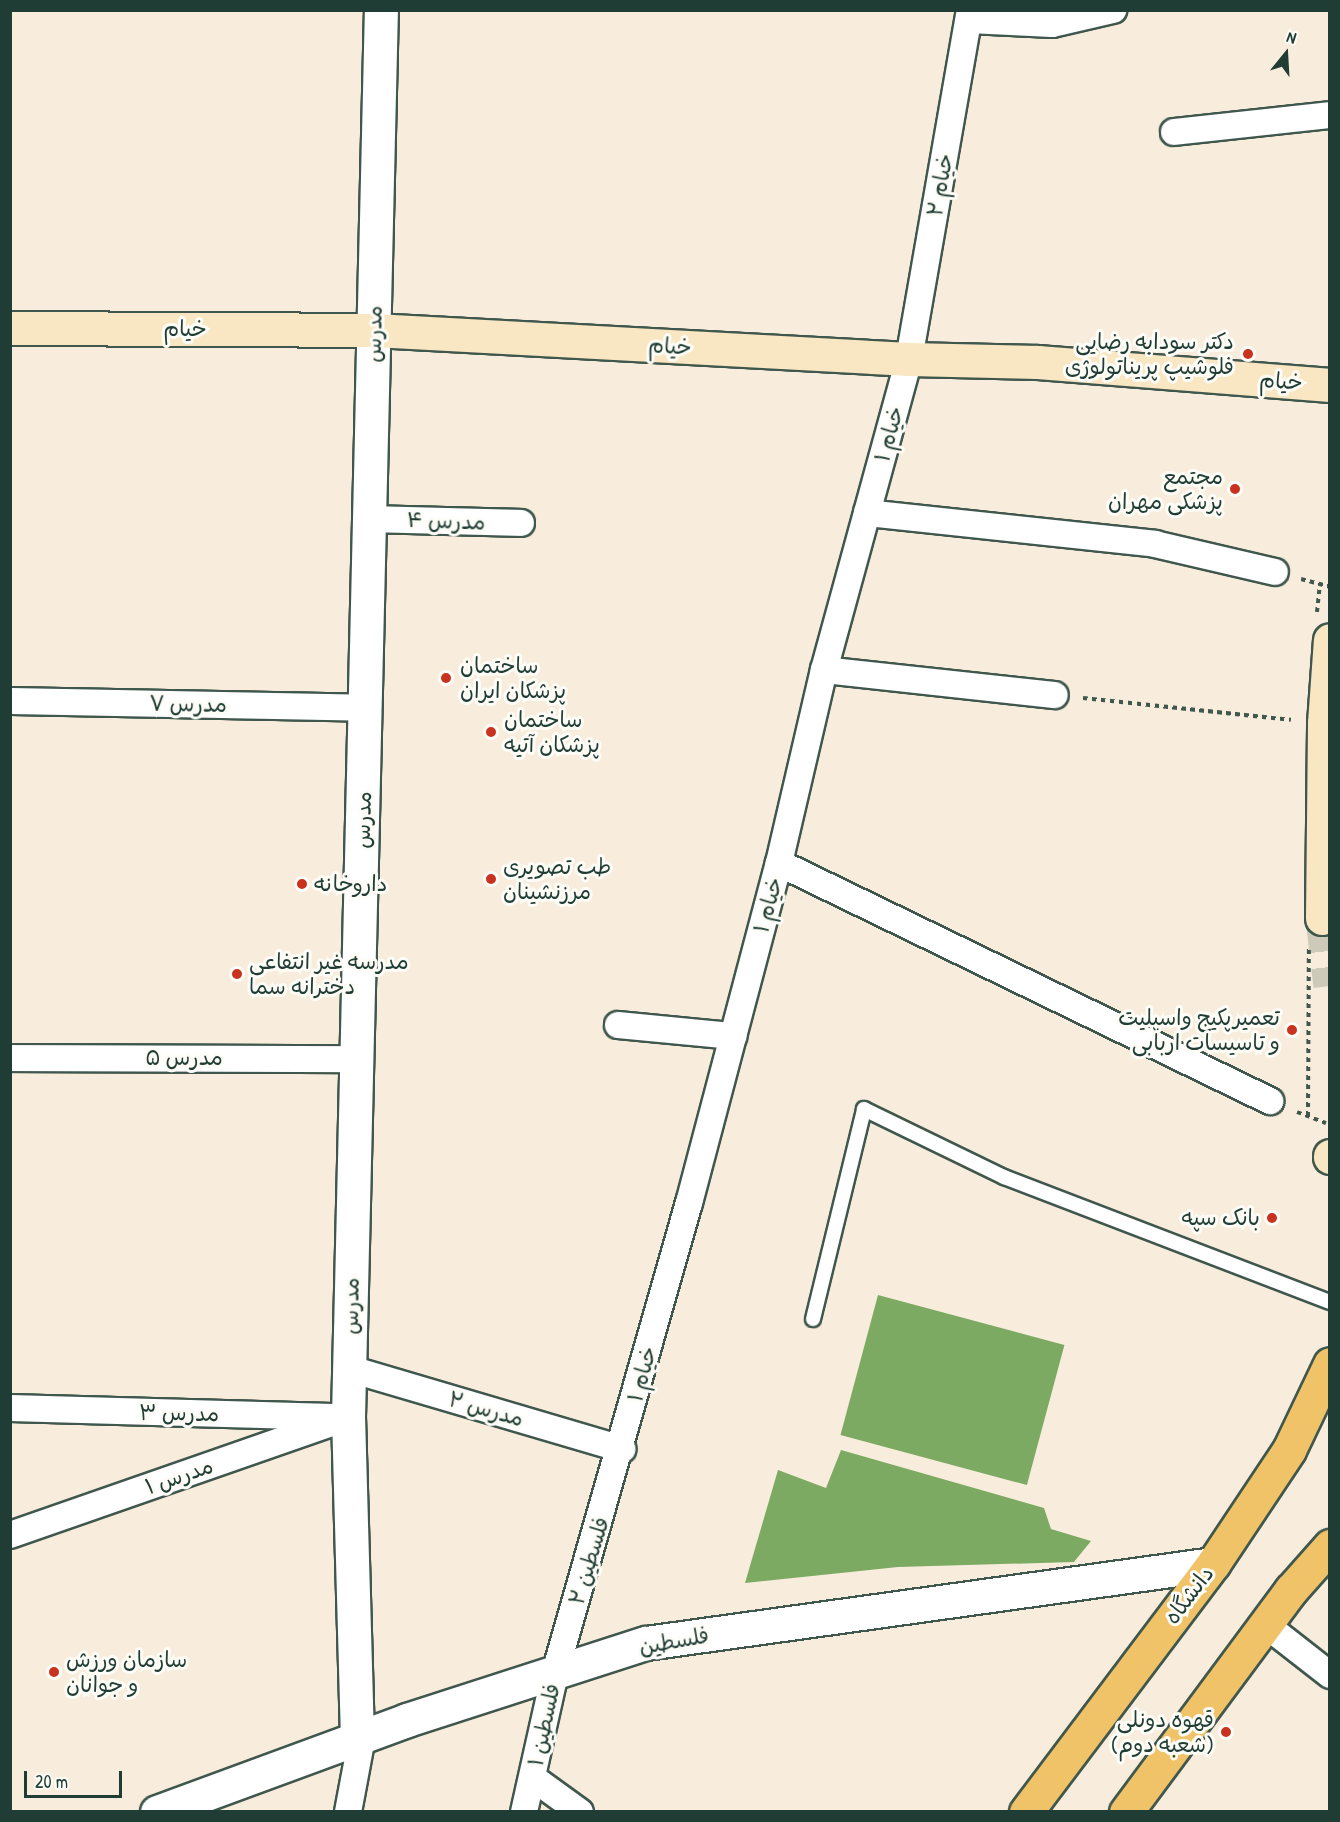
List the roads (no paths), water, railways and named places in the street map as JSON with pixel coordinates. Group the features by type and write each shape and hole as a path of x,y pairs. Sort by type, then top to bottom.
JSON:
{"main road":[{"name":"خیام","path":"10,328 374,330 909,359 1038,362 1329,385"},
{"path":"1322,918 1324,723 1329,640"},
{"name":"دانشگاه","path":"1026,1812 1213,1564 1289,1450 1329,1364"},
{"path":"1126,1812 1266,1625 1329,1546"}],"street":[{"name":"مدرس","path":"360,1737 348,1417 371,519 381,10"},
{"path":"969,15 1052,24 1113,10"},
{"name":"خیام ۲","path":"909,359 969,15"},
{"path":"1174,132 1329,116"},
{"name":"خیام ۱","path":"622,1449 779,863 824,670 909,359"},
{"path":"867,513 1155,544 1275,572"},
{"name":"مدرس ۴","path":"371,519 521,523"},
{"path":"824,670 1055,695"},
{"name":"مدرس ۷","path":"10,701 366,708"},
{"path":"779,863 1270,1101"},
{"path":"618,1025 733,1036"},
{"name":"مدرس ۵","path":"10,1058 357,1059"},
{"name":"مدرس ۲","path":"350,1369 622,1449"},
{"name":"مدرس ۳","path":"10,1408 348,1417"},
{"name":"مدرس ۱","path":"10,1535 348,1417"},
{"name":"فلسطین ۲","path":"555,1673 622,1449"},
{"name":"فلسطین","path":"157,1812 360,1737 646,1643 1213,1564"},
{"path":"1266,1625 1329,1675"},
{"name":"فلسطین ۱","path":"524,1812 555,1673"},
{"path":"348,1812 360,1737"},
{"path":"533,1778 580,1812"}],"lane":[{"path":"813,1319 864,1109 1004,1177 1329,1302"}],"tunnel":[{"path":"1322,918 1330,986"}],"place":[{"name":"دکتر سودابه رضایی فلوشیپ پریناتولوژی","path":"1248,354"},
{"name":"مجتمع پزشکی مهران","path":"1235,489"},
{"name":"ساختمان پزشکان ایران","path":"446,678"},
{"name":"ساختمان پزشکان آتیه","path":"491,732"},
{"name":"طب تصویری مرزنشینان","path":"491,879"},
{"name":"داروخانه","path":"302,884"},
{"name":"مدرسه غیر انتفاعی دخترانه سما","path":"237,974"},
{"name":"تعمیرپکیج واسپلیت و تاسیسات اربابی","path":"1292,1030"},
{"name":"بانک سپه","path":"1272,1218"},
{"name":"سازمان ورزش و جوانان","path":"54,1672"},
{"name":"قهوه دونلی (شعبه دوم)","path":"1226,1732"}]}
